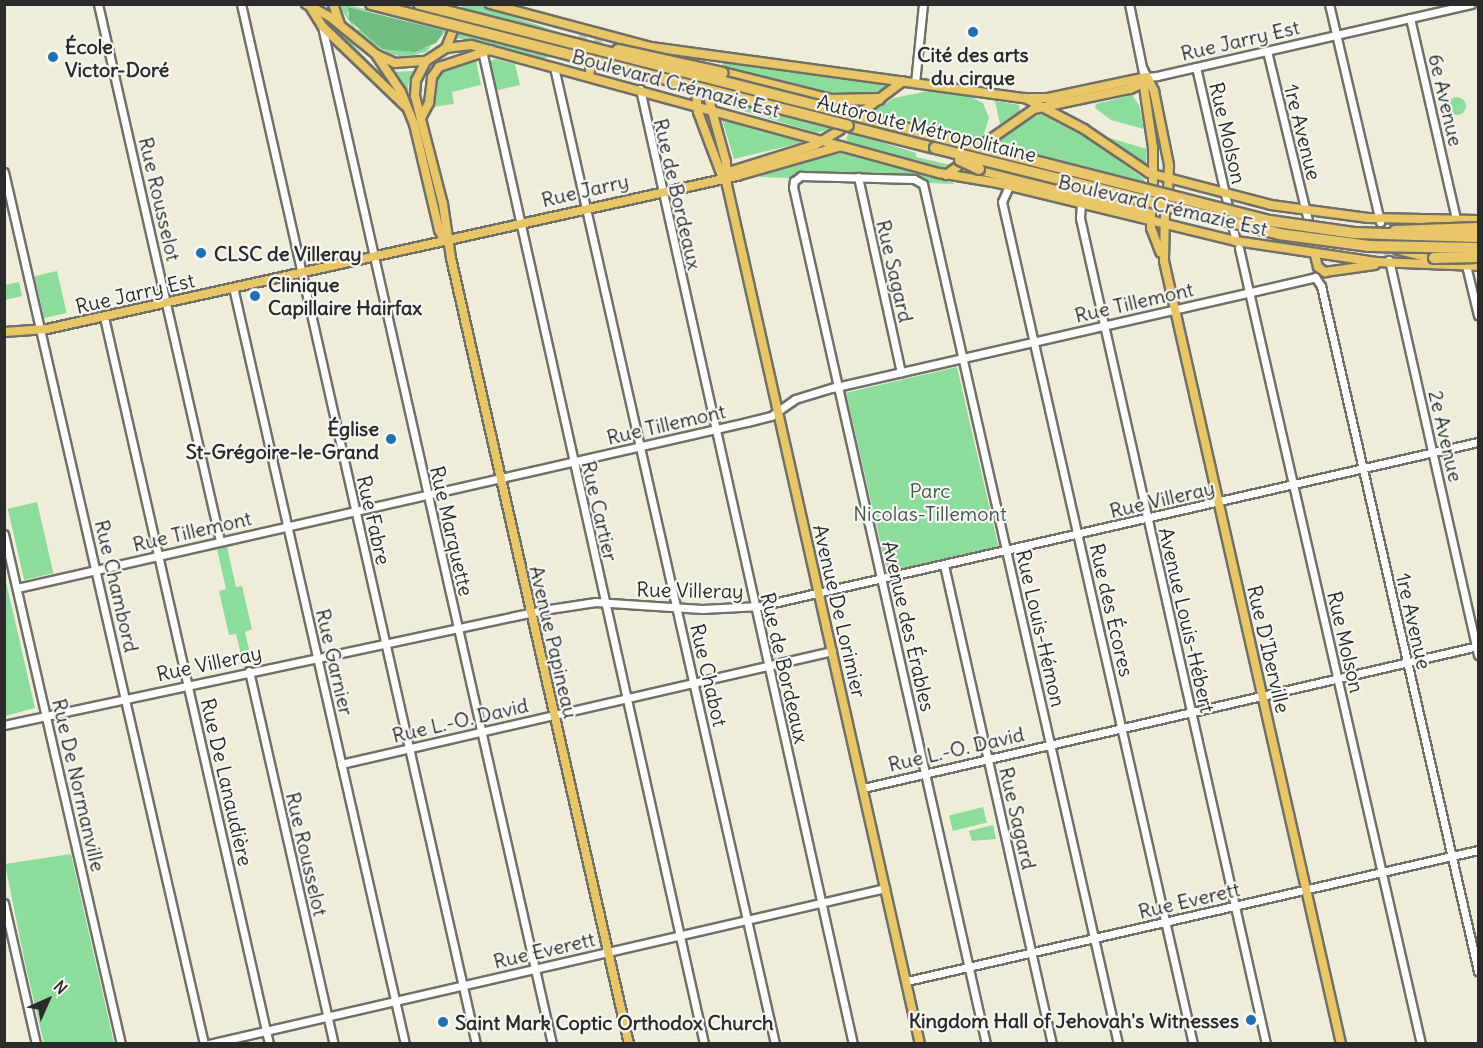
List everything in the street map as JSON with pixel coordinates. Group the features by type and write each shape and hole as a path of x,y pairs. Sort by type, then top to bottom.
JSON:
{"highway":[{"name":"Autoroute Métropolitaine","path":"371,4 1246,227 1389,247 1479,248"},
{"name":"Autoroute Métropolitaine","path":"419,4 1204,206 1278,222 1367,234 1479,237"},
{"path":"589,48 638,51 831,100 879,99"},
{"path":"935,148 979,169 1151,215"},
{"path":"1367,234 1417,228 1479,228"},
{"path":"1389,247 1434,258 1479,257"}],"main road":[{"path":"333,4 340,25"},
{"name":"Boulevard Crémazie Est","path":"490,4 584,32 702,60 715,57 1025,98 1154,174 1307,216 1457,223 1479,220"},
{"path":"308,5 340,25 377,55 400,63 426,61"},
{"path":"308,5 322,26 407,108"},
{"path":"446,48 453,31"},
{"name":"Boulevard Crémazie Est","path":"426,61 446,48 467,44 487,53 554,67 697,104 946,175 1151,215 1163,223 1238,245 1314,250 1389,262 1479,266"},
{"path":"422,116 437,69 452,61 487,53"},
{"name":"Avenue Papineau","path":"377,55 407,108 447,242"},
{"path":"713,67 715,57"},
{"name":"Avenue Papineau","path":"426,61 414,86 447,242 628,1044"},
{"path":"572,72 575,62"},
{"path":"589,76 591,66"},
{"name":"Rue Jarry Est","path":"1025,98 1048,98 1145,78"},
{"name":"Rue Jarry Est","path":"985,143 1017,118 1042,107 1145,78"},
{"path":"1145,78 1154,174 1153,186"},
{"path":"1145,78 1161,126 1169,179 1168,190"},
{"path":"862,112 903,81"},
{"name":"Avenue De Lorimier","path":"696,93 697,104 723,177"},
{"name":"Avenue De Lorimier","path":"708,96 723,177 920,1044"},
{"path":"723,177 825,141 840,130"},
{"path":"660,190 723,177 841,146"},
{"path":"946,175 957,167"},
{"name":"Rue Jarry","path":"518,223 660,190"},
{"name":"Rue D'Iberville","path":"1164,261 1165,213"},
{"name":"Rue D'Iberville","path":"1151,215 1164,261 1341,1044"},
{"name":"Rue Jarry Est","path":"4,332 40,330 104,317 373,256 447,242 518,223"},
{"path":"1314,250 1318,267 1327,272 1389,262"}],"street":[{"name":"Rue Rousselot","path":"98,4 220,541"},
{"name":"Rue Fabre","path":"241,4 476,1044"},
{"path":"915,82 923,4"},
{"path":"1129,4 1145,78"},
{"path":"1329,4 1379,221"},
{"name":"Rue Jarry Est","path":"1145,78 1471,4"},
{"name":"6e Avenue","path":"1410,18 1457,223"},
{"name":"Rue Marquette","path":"322,26 552,1044"},
{"name":"1re Avenue","path":"1267,51 1307,216"},
{"name":"Rue Cartier","path":"487,53 518,223 704,1044"},
{"name":"Rue Chabot","path":"554,67 775,1044"},
{"name":"Rue Molson","path":"1196,67 1421,1044"},
{"name":"Rue de Bordeaux","path":"640,89 660,190 853,1044"},
{"name":"Rue Chambord","path":"4,172 204,1044"},
{"name":"Avenue des Érables","path":"858,177 803,176 794,181 837,386 986,1044"},
{"name":"Rue Louis-Hémon","path":"858,177 914,179 924,184 1118,1044"},
{"name":"Rue Sagard","path":"858,177 901,372"},
{"name":"Rue des Écores","path":"1009,186 1002,202 1193,1044"},
{"name":"Avenue Louis-Hébert","path":"1081,203 1080,218 1266,1044"},
{"name":"2e Avenue","path":"1389,262 1479,655"},
{"path":"1466,264 1479,315"},
{"name":"1re Avenue","path":"1317,278 1479,971"},
{"name":"Rue Tillemont","path":"17,588 715,430 771,416 801,396 837,386 1317,278"},
{"name":"Rue Garnier","path":"233,287 405,1044"},
{"name":"Rue De Lanaudière","path":"104,317 269,1044"},
{"name":"Rue Villeray","path":"4,725 188,683 385,645 531,612 604,603 677,608 755,607 944,566 1479,442"},
{"name":"Rue De Normanville","path":"4,534 121,1044"},
{"name":"Rue Sagard","path":"944,566 1052,1044"},
{"name":"Rue L.-O. David","path":"863,788 1478,646"},
{"name":"Rue L.-O. David","path":"341,764 832,651"},
{"name":"Rue Rousselot","path":"249,671 334,1044"},
{"name":"Rue Everett","path":"907,981 1479,850"},
{"name":"Rue Everett","path":"209,1044 885,888"},
{"path":"4,903 36,1044"}],"green space":[{"path":"338,5 352,6 448,29 432,45 442,30 349,7 347,14 356,29 424,48 432,46 426,52 405,57 390,54 358,34"},
{"path":"462,5 480,5 555,31 462,10"},
{"path":"348,7 442,30 442,35 436,43 415,52 382,49 349,20"},
{"path":"321,20 351,42 397,93"},
{"path":"458,32 548,55 548,57 543,59 457,38"},
{"path":"495,59 515,64 520,85 494,91 487,63"},
{"path":"476,61 481,85 452,92 454,104 433,107 437,80 443,72"},
{"path":"723,63 889,86 870,95 842,98 720,68"},
{"path":"413,71 408,85 409,101 393,72"},
{"path":"929,91 971,97 983,103 989,118 983,137 977,142 972,140 973,136 892,116 891,119 870,114 894,98"},
{"path":"1132,95 1139,105 1144,129 1111,120 1095,108 1096,104"},
{"path":"1457,97 1463,100 1466,106 1463,112 1457,115 1451,112 1448,106 1451,100"},
{"path":"717,98 833,128 817,133 717,103"},
{"path":"995,101 1019,105 1020,111 1000,124"},
{"path":"1041,114 1090,140 1144,179 1145,184 993,146 1018,124"},
{"path":"722,119 799,138 800,143 734,159"},
{"path":"849,132 916,153 916,157 951,165 940,168 849,142 846,139"},
{"path":"1106,137 1147,149 1146,163 1142,162"},
{"path":"845,152 954,184 928,183 916,175 869,173 801,171 789,178 760,177 765,172"},
{"path":"57,271 67,313 44,318 35,276"},
{"path":"19,282 22,296 5,300 5,285"},
{"name":"Parc Nicolas-Tillemont","path":"957,367 998,546 887,572 846,393"},
{"path":"37,502 53,573 24,580 8,509"},
{"path":"227,547 236,587 242,586 252,629 245,632 252,662 239,664 242,659 236,634 229,635 219,591 226,589 217,549"},
{"path":"4,573 35,708 5,716 4,716"},
{"path":"983,807 987,823 953,831 949,815"},
{"path":"993,825 996,839 972,841 969,831"},
{"path":"71,854 114,1043 44,1043 26,968 5,864"}],"tunnel":[{"path":"575,62 584,33"},
{"path":"592,66 599,37"},
{"path":"1380,222 1389,260"}],"place":[{"name":"Cité des arts du cirque","path":"973,32"},
{"name":"École Victor-Doré","path":"53,57"},
{"name":"CLSC de Villeray","path":"201,253"},
{"name":"Clinique Capillaire Hairfax","path":"255,296"},
{"name":"Église St-Grégoire-le-Grand","path":"391,439"},
{"name":"Kingdom Hall of Jehovah's Witnesses","path":"1251,1020"},
{"name":"Saint Mark Coptic Orthodox Church","path":"443,1022"}]}
